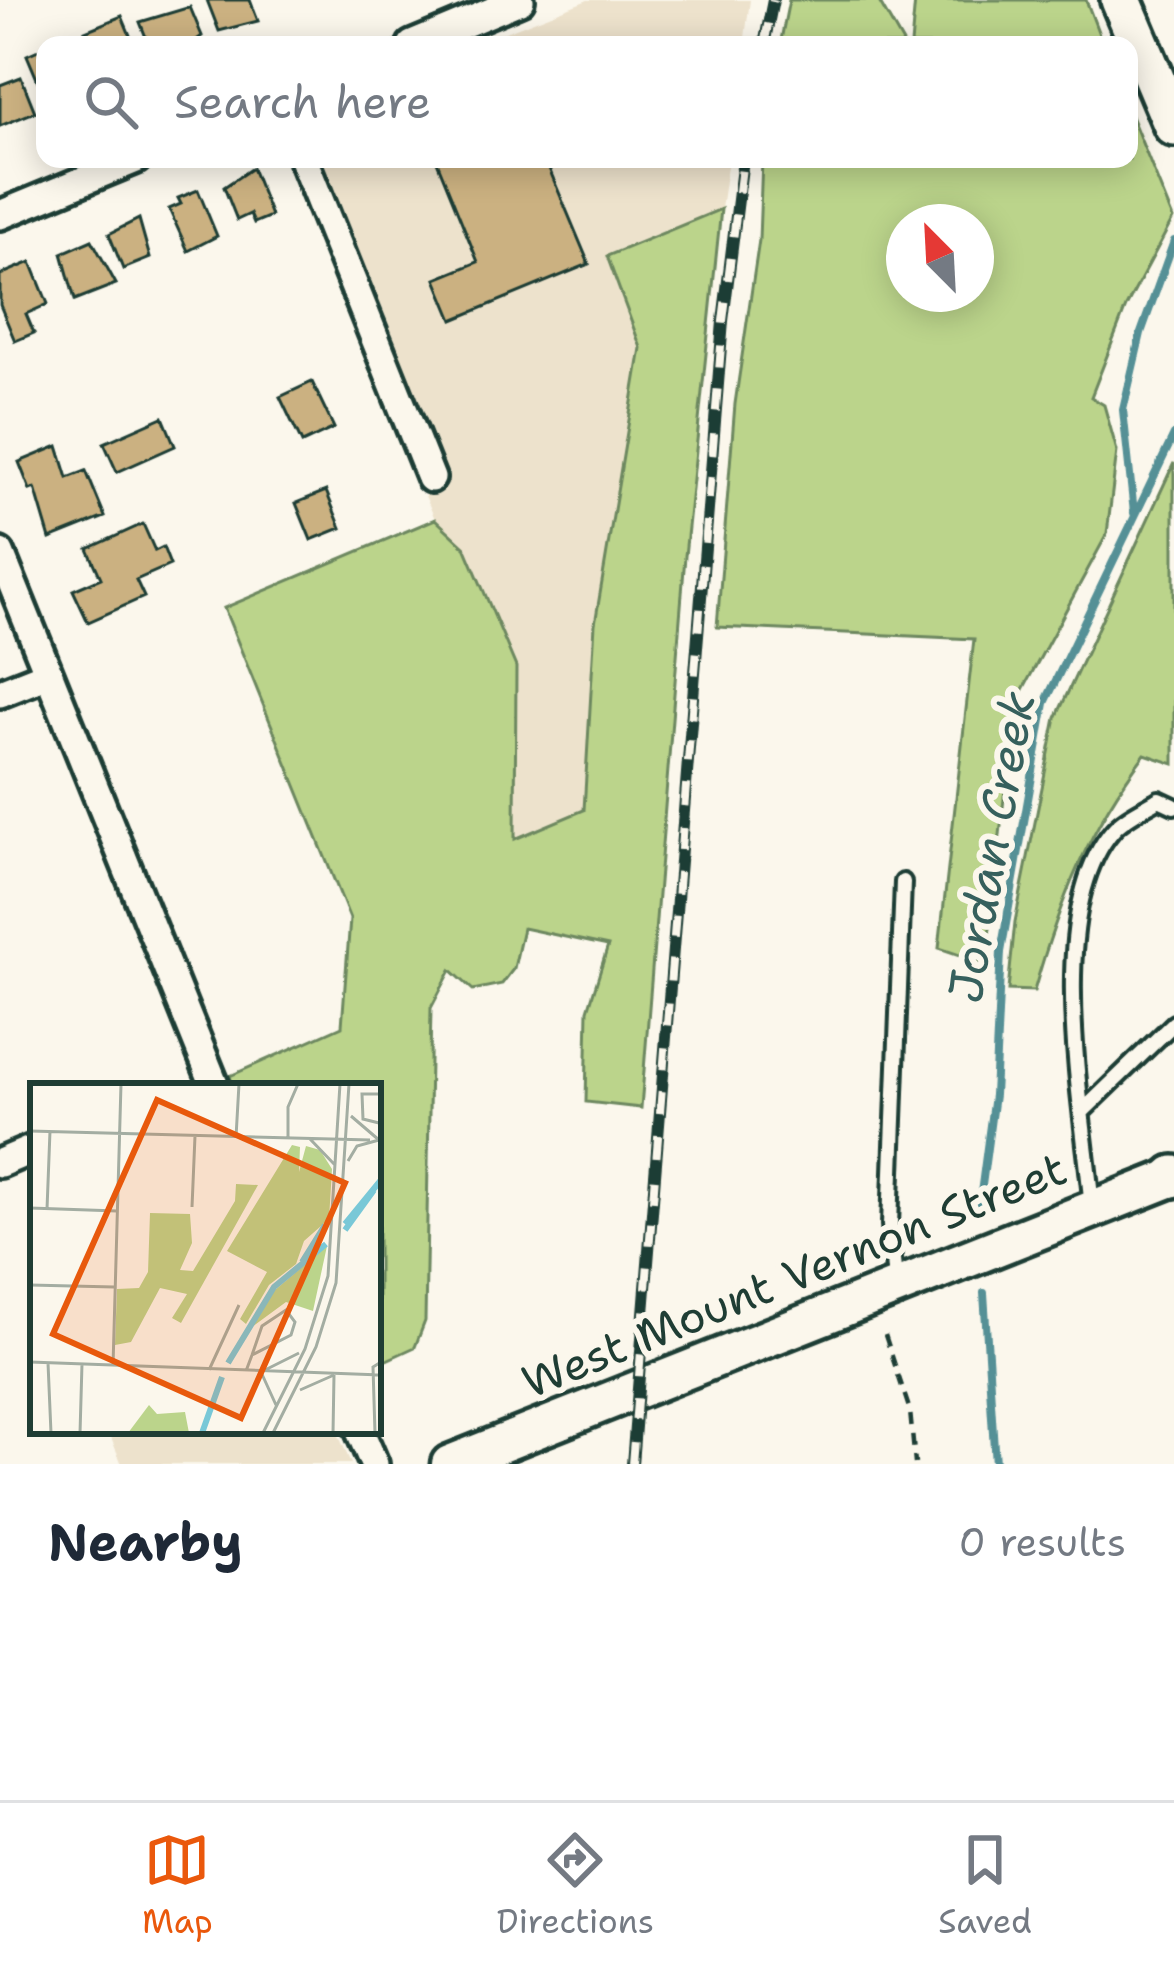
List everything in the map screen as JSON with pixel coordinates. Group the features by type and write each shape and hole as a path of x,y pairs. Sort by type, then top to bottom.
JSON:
{"main road":[{"path":"1121,0 1136,36"},
{"path":"1138,41 1174,126"}],"street":[{"path":"432,36 505,3"},
{"path":"0,215 114,168"},
{"path":"307,168 431,478"},
{"path":"0,553 204,1083"},
{"path":"0,693 48,674"},
{"path":"0,1163 30,1150"},
{"name":"West Mount Vernon Street","path":"450,1464 1174,1177"},
{"path":"361,1434 374,1464"}],"lane":[{"path":"1092,1208 1071,937 1084,877 1114,827 1159,799 1174,806"},
{"path":"895,1288 890,1225 903,883"},
{"path":"1084,1110 1174,1023"}],"path":[{"path":"885,1335 910,1411 915,1464"}],"shaded area":[{"path":"588,0 750,0 745,36 495,36"},
{"path":"318,168 727,168 721,209 607,257 641,348 595,624 584,810 515,840 516,667 465,547 435,519 414,470"},
{"path":"109,1434 338,1434 351,1464 122,1464"}],"green space":[{"path":"789,0 878,0 899,36 782,36"},
{"path":"915,0 1086,0 1100,36 912,36"},
{"path":"1138,133 1173,219 1126,307 1091,397 1104,405 1117,451 1107,534 1014,706 986,964 939,948 974,639 717,627 735,404 759,240 762,168 1138,168"},
{"path":"721,209 685,556 641,1108 586,1102 588,1010 608,946 523,928 514,968 502,984 473,990 451,970 431,1008 425,1321 415,1347 381,1363 381,1083 232,1083 230,1076 342,1026 350,919 224,608 435,519 465,547 516,667 515,839 584,810 595,624 641,348 607,256"},
{"path":"1174,463 1174,764 1145,754 1108,809 1078,867 1034,991 1008,990 1015,922 1056,718"}],"building":[{"path":"207,0 250,0 258,21 219,31"},
{"path":"190,7 202,36 145,36 140,22"},
{"path":"122,16 130,36 87,36 85,31"},
{"path":"36,51 36,76 27,55"},
{"path":"21,77 35,112 0,126 0,85"},
{"path":"252,168 271,216 254,223 250,214 237,220 224,187"},
{"path":"440,168 549,168 589,264 453,320 436,279 478,262"},
{"path":"198,190 217,236 188,251 169,209 181,204 178,198"},
{"path":"139,219 150,258 123,269 109,234"},
{"path":"92,240 116,284 75,300 62,253"},
{"path":"31,262 48,304 26,314 34,333 15,341 0,305 0,275"},
{"path":"312,382 334,428 302,443 280,397"},
{"path":"163,417 175,446 117,472 104,443"},
{"path":"58,446 68,478 86,471 105,517 50,539 35,488 30,490 19,462"},
{"path":"326,491 341,528 311,540 296,503"},
{"path":"143,524 155,551 163,547 170,565 136,580 144,597 88,622 73,590 101,578 88,549"}],"waterway":[{"name":"Jordan Creek","path":"1134,513 1123,410 1141,333 1174,241"},
{"name":"Jordan Creek","path":"979,1208 994,1095 1001,952 1045,703 1174,435"},
{"path":"984,1293 995,1464"}],"railway":[{"path":"766,36 773,0"},
{"path":"632,1464 723,321 742,168"}]}
